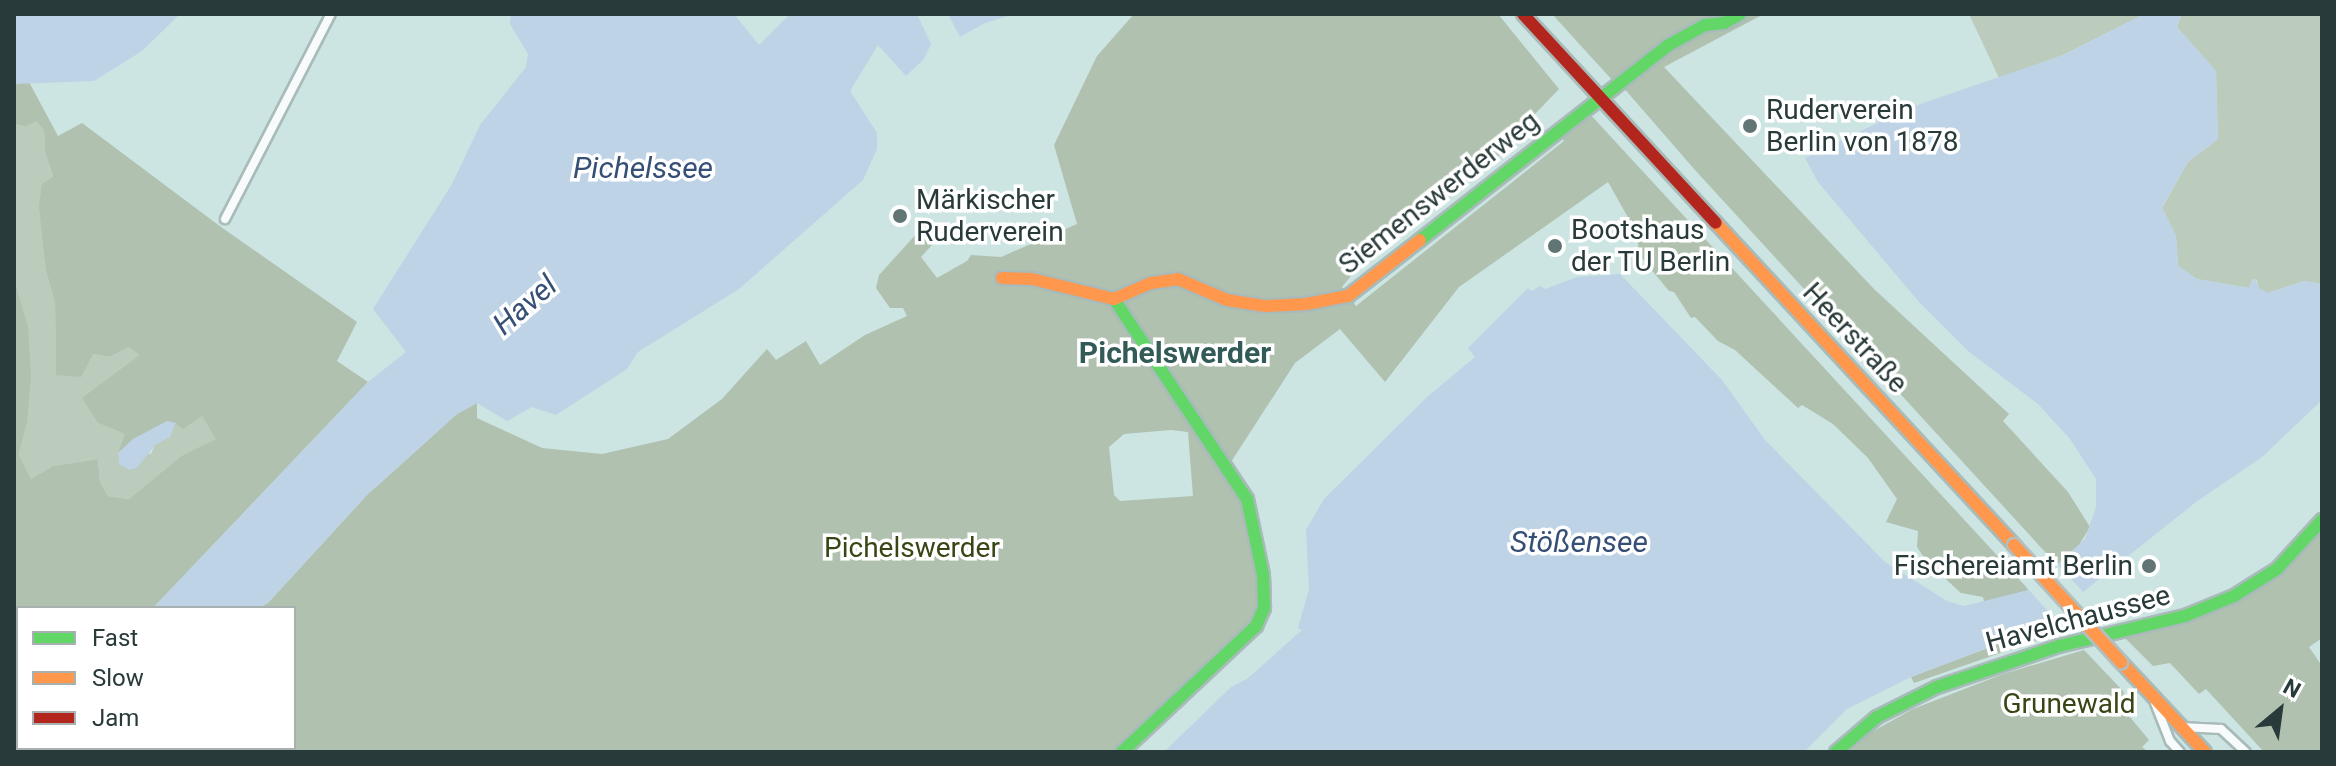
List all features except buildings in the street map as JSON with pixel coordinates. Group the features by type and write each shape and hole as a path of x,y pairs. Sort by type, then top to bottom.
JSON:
{"street":[{"path":"225,219 331,14"},
{"name":"Heerstraße","path":"1523,14 2205,752"},
{"name":"Siemenswerderweg","path":"1114,299 1151,283 1178,279 1227,300 1266,306 1306,304 1348,296 1600,97 1686,34 1740,14"},
{"path":"1002,278 1032,279 1114,299 1247,499 1256,526 1264,608 1256,626 1122,752"},
{"name":"Havelchaussee","path":"1836,752 1877,717 1974,672 2059,646 2185,616 2234,596 2277,569 2322,520"},
{"name":"Heerstraße","path":"2152,695 2170,741 2180,752"},
{"path":"2181,727 2221,729 2246,752"}],"green space":[{"name":"Pichelswerder","path":"1134,14 1498,14 1559,89 1534,115 1545,130 1536,136 1531,130 1358,267 1342,287 1356,306 1564,141 1559,135 1588,112 2029,590 1984,602 1983,597 1961,593 1927,562 1917,547 1918,531 1886,522 1897,499 1868,458 1833,424 1802,405 1798,408 1735,350 1718,341 1695,317 1691,318 1674,292 1669,291 1641,257 1634,228 1608,182 1459,287 1385,382 1340,329 1295,363 1229,465 1254,502 1267,614 1129,752 208,750 296,750 296,606 263,606 367,495 457,414 477,403 477,418 542,448 602,454 668,439 722,399 767,349 776,360 806,341 820,365 865,335 907,316 903,308 890,308 876,288 879,275 920,230 923,217 929,218 941,235 921,257 937,278 967,261 971,255 1001,257 1077,224 1054,145 1097,56","holes":["1171,430 1188,432 1193,496 1120,501 1114,495 1109,447 1124,434"]},
{"path":"1552,14 1760,16 1664,67 1874,289 2009,414 2003,421 2068,492 2090,527 2076,550 2058,566 1695,170 1622,86 1613,81"},
{"path":"1969,14 2144,14 2063,55 1999,78"},
{"path":"2182,14 2322,14 2322,284 2304,281 2268,293 2258,288 2257,280 2253,279 2249,288 2197,279 2178,266 2176,236 2162,208 2188,162 2218,139 2216,71 2177,27"},
{"path":"29,82 58,136 82,123 221,227 357,322 337,361 368,382 155,606 16,606 16,750 14,278 28,326 31,377 27,423 19,455 31,479 53,466 98,459 100,482 108,496 129,499 181,456 216,439 202,416 183,429 176,424 170,437 155,445 137,468 129,470 119,464 118,453 125,434 98,423 82,398 140,355 129,347 110,357 93,354 81,377 56,375 55,303 46,271 39,206 42,184 53,177 45,152 44,130 36,121 26,126 14,124 14,84"},
{"path":"36,121 44,130 45,152 53,178 46,271 55,303 56,374 93,354 110,357 129,347 141,355 98,423 126,434 118,453 151,454 155,445 170,437 176,423 202,416 217,439 181,456 129,499 108,496 100,482 98,459 53,466 31,479 19,455 27,423 28,326 14,278 14,124"},
{"path":"2322,528 2322,638 2309,647 2322,666 2322,752 2264,752 2206,689 2199,694 2170,663 2153,666 2124,637 2186,620 2235,602"},
{"path":"2053,616 2066,630 1914,683 1911,677 2017,637"},
{"name":"Grunewald","path":"2084,650 2124,692 2120,705 2149,740 2142,747 2149,752 1850,752 1870,733 1913,709 2003,674"}],"water":[{"path":"14,14 180,14 142,51 94,81 14,84"},
{"name":"Pichelssee","path":"511,14 734,14 759,45 790,14 917,14 931,44 924,59 906,76 878,45 850,91 877,133 877,149 863,180 739,289 638,352 627,369 556,415 532,407 507,421 477,403 457,414 367,495 263,606 155,606 368,382 406,352 373,309 452,184 480,125 526,67 528,54 510,24"},
{"path":"948,14 1015,14 985,23 960,37"},
{"name":"Stößensee","path":"2144,14 2182,14 2177,27 2216,71 2218,139 2188,162 2162,207 2176,236 2178,266 2197,279 2248,288 2255,278 2259,288 2268,293 2304,281 2322,284 2322,400 2262,457 2196,502 2053,616 2017,637 1911,677 1847,709 1804,752 1164,752 1231,687 1247,679 1302,630 1298,628 1309,589 1306,530 1324,499 1427,397 1475,357 1468,348 1528,288 1531,291 1540,286 1545,289 1577,277 1620,274 1722,380 1765,440 1885,562 1947,601 1964,606 2029,590 2085,539 2096,507 2096,479 2070,439 2038,404 1968,351 1919,302 1818,182 1805,158 1906,109 2063,55"},
{"path":"167,421 176,423 170,437 155,445 137,468 129,470 119,464 118,453 133,439"},
{"path":"14,748 17,751 134,750 132,752 14,752"}],"pier":[{"path":"2056,563 2084,593 2055,619 2026,587"}],"traffic: fast":[{"path":"1420,240 1667,46 1705,25 1724,23 1740,14"},
{"path":"1114,299 1247,499 1263,575 1264,608 1256,626 1122,752"},
{"path":"1836,752 1877,717 1937,687 2059,646 2185,616 2234,596 2277,569 2322,520"}],"traffic: slow":[{"path":"1716,223 2014,545"},
{"path":"1002,278 1032,279 1114,299 1151,283 1178,279 1227,300 1266,306 1306,304 1348,296 1420,240"},
{"path":"2014,545 2121,662"},
{"path":"2121,662 2205,752"}],"traffic: jam":[{"path":"1523,14 1716,223"}],"place":[{"name":"Ruderverein Berlin von 1878","path":"1750,126"},
{"name":"Märkischer Ruderverein","path":"900,216"},
{"name":"Bootshaus der TU Berlin","path":"1555,246"},
{"name":"Fischereiamt Berlin","path":"2149,566"}],"district":[{"name":"Pichelswerder","path":"1175,353"}],"water label":[{"name":"Havel","path":"525,305"}]}
